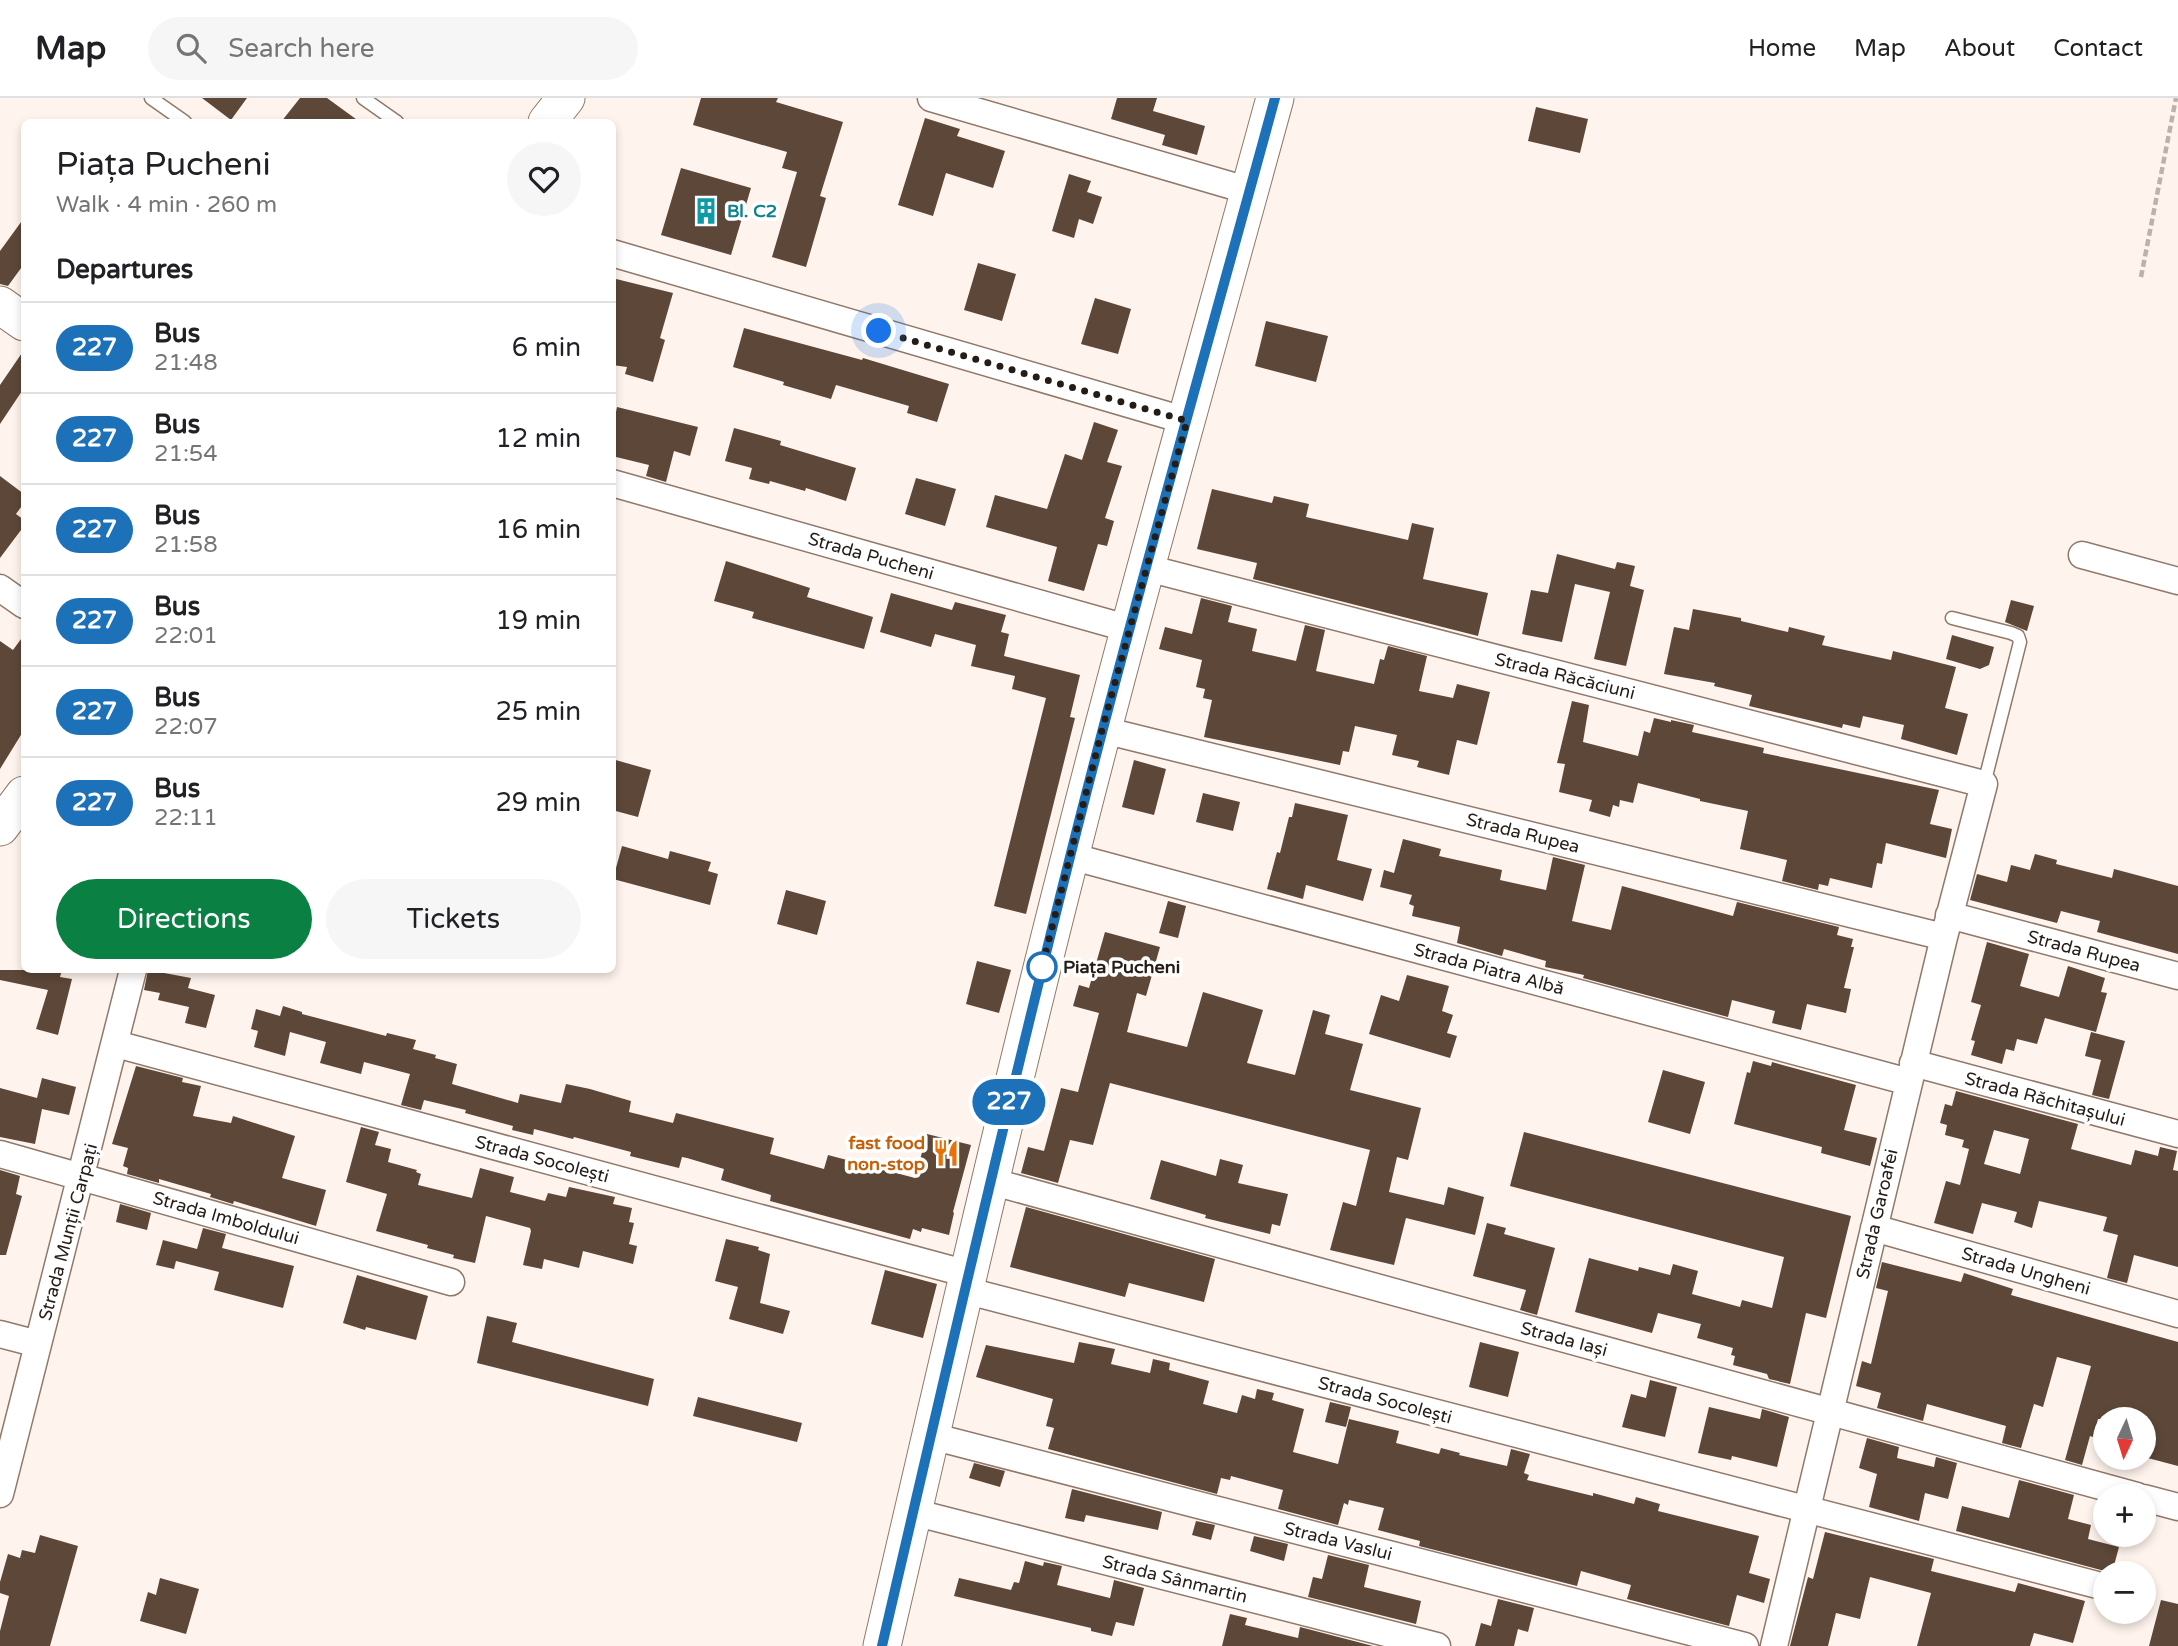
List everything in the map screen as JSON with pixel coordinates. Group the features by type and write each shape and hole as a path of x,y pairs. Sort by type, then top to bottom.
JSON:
{"street":[{"path":"549,119 566,98"},
{"path":"931,98 1250,191"},
{"path":"882,1646 990,1181 1070,856 1275,98"},
{"path":"616,254 1187,421"},
{"path":"0,305 21,321"},
{"name":"Strada Pucheni","path":"616,484 1130,629"},
{"path":"2082,555 2178,581"},
{"name":"Strada Răcăciuni","path":"1147,568 1984,784"},
{"path":"0,588 21,604"},
{"name":"Strada Rupea","path":"1102,730 1946,926 2178,976"},
{"name":"Strada Garoafei","path":"1774,1646 1946,926 1984,784"},
{"path":"0,827 21,799"},
{"name":"Strada Piatra Albă","path":"1070,856 1911,1072"},
{"name":"Strada Munții Carpați","path":"0,1494 132,973"},
{"name":"Strada Socolești","path":"116,1044 966,1282 1806,1510 2093,1584"},
{"name":"Strada Răchitașului","path":"1911,1072 2178,1135"},
{"name":"Strada Imboldului","path":"0,1154 451,1282"},
{"name":"Strada Iași","path":"990,1181 2093,1484"},
{"name":"Strada Ungheni","path":"1874,1228 2178,1314"},
{"path":"0,1334 38,1344"},
{"name":"Strada Vaslui","path":"931,1436 1745,1646"},
{"path":"2156,1501 2178,1507"},
{"name":"Strada Sânmartin","path":"913,1513 1437,1646"}],"lane":[{"path":"151,98 181,119"},
{"path":"363,98 393,119"},
{"path":"1952,618 2011,633 2018,636 2021,642 1984,784"}],"path":[{"path":"2141,277 2176,98"}],"building":[{"path":"202,98 247,98 230,119"},
{"path":"300,98 327,98 356,119 283,119"},
{"path":"701,98 778,98 776,102 843,122 820,196 826,198 806,267 772,257 797,172 782,168 787,152 693,125"},
{"path":"1117,98 1157,98 1153,111 1205,126 1197,155 1162,145 1165,135 1111,119"},
{"path":"1536,107 1588,119 1580,153 1528,141"},
{"path":"925,118 960,129 957,136 1005,151 993,188 946,173 933,216 898,205"},
{"name":"Bl. C2","path":"681,168 751,188 731,255 661,235"},
{"path":"1069,174 1091,181 1087,192 1102,197 1093,224 1079,219 1074,238 1052,231"},
{"path":"21,222 21,268 8,286 0,284 0,251"},
{"path":"978,263 1016,274 1002,321 964,310"},
{"path":"616,279 673,293 660,338 665,340 653,382 625,374 627,367 616,366"},
{"path":"1095,298 1131,309 1118,354 1081,344"},
{"path":"1266,321 1328,336 1316,382 1255,366"},
{"path":"744,328 862,360 863,358 949,384 937,422 907,413 909,406 836,385 831,399 733,367"},
{"path":"21,354 21,392 0,424 0,385"},
{"path":"617,407 698,427 690,456 674,451 666,482 646,476 649,465 616,457"},
{"path":"1094,422 1118,430 1107,462 1122,466 1105,518 1114,521 1107,546 1098,544 1084,591 1048,581 1057,547 986,527 995,495 1047,509 1065,454 1082,460"},
{"path":"734,428 781,441 780,445 856,468 846,501 806,488 805,491 770,481 769,484 749,479 752,468 725,461"},
{"path":"0,476 21,492 21,507 16,514 21,518 21,530 0,558"},
{"path":"916,478 956,489 945,526 905,514"},
{"path":"1212,489 1272,503 1274,496 1309,504 1306,517 1408,540 1412,523 1434,528 1423,579 1488,593 1478,636 1253,579 1257,563 1197,549"},
{"path":"1557,554 1615,569 1617,562 1635,566 1630,586 1644,590 1626,666 1594,659 1610,592 1575,584 1562,642 1522,634 1531,590 1548,593"},
{"path":"726,561 810,588 807,597 873,617 864,649 752,618 754,612 714,601"},
{"path":"891,593 952,610 955,602 1006,615 1001,632 1009,634 1004,656 1080,675 1070,717 1075,718 1026,914 994,906 1046,698 1012,689 1015,676 971,666 976,645 935,634 931,647 880,632"},
{"path":"1201,598 1232,606 1228,622 1257,629 1252,651 1296,661 1305,625 1325,630 1316,671 1374,684 1380,659 1384,660 1388,646 1427,656 1419,691 1453,698 1457,684 1490,692 1477,745 1457,740 1449,775 1417,767 1419,761 1392,755 1397,735 1355,726 1349,752 1343,751 1340,765 1204,737 1212,700 1203,698 1205,689 1196,687 1202,660 1159,649 1165,627 1192,634"},
{"path":"2011,600 2034,606 2027,631 2005,622"},
{"path":"1693,609 1741,618 1741,621 1788,632 1789,627 1825,636 1822,645 1891,660 1893,651 1956,667 1945,708 1968,714 1957,755 1901,739 1904,725 1863,716 1860,728 1843,724 1842,728 1749,706 1752,695 1714,686 1715,683 1664,674 1674,627 1689,630"},
{"path":"1952,635 1994,647 1989,665 1980,669 1946,659"},
{"path":"21,639 21,735 0,769 0,641 13,650"},
{"path":"1572,701 1589,705 1583,742 1638,756 1644,731 1650,733 1654,718 1694,725 1692,732 1764,748 1763,753 1939,790 1930,824 1952,829 1946,858 1886,843 1882,864 1877,863 1872,888 1830,878 1828,886 1819,884 1818,890 1782,881 1787,860 1740,849 1748,811 1700,801 1638,783 1633,803 1620,800 1619,807 1613,805 1610,817 1589,811 1592,800 1559,792 1565,764 1557,763"},
{"path":"616,760 651,770 638,817 616,811"},
{"path":"1134,760 1166,769 1154,815 1122,807"},
{"path":"1203,793 1240,802 1233,831 1196,822"},
{"path":"1295,803 1348,815 1337,860 1372,869 1363,901 1306,885 1303,899 1267,889"},
{"path":"1403,839 1441,849 1439,856 1502,870 1500,880 1546,890 1553,857 1585,865 1572,921 1611,930 1622,886 1733,916 1737,902 1839,927 1837,935 1853,939 1851,947 1854,947 1844,988 1851,989 1846,1013 1807,1004 1801,1030 1772,1023 1775,1011 1732,1000 1728,1017 1583,978 1584,975 1545,967 1546,961 1504,949 1502,956 1457,943 1460,927 1412,916 1414,906 1409,904 1412,895 1380,887 1384,870 1394,873"},
{"path":"622,846 668,859 670,851 711,862 708,871 718,874 710,905 616,880"},
{"path":"2035,854 2057,860 2056,864 2112,878 2114,869 2178,886 2178,954 2097,932 2100,921 2061,911 2057,923 1970,900 1977,874 2007,882 2011,865 2030,870"},
{"path":"786,890 826,901 817,935 777,924"},
{"path":"1168,901 1186,906 1178,938 1159,933"},
{"path":"1105,932 1160,947 1146,996 1137,993 1127,1032 1187,1047 1203,992 1263,1010 1247,1063 1295,1075 1313,1010 1330,1015 1325,1034 1363,1044 1350,1090 1421,1108 1408,1160 1397,1157 1389,1192 1444,1205 1448,1187 1484,1197 1475,1235 1406,1218 1394,1265 1330,1250 1343,1202 1356,1206 1370,1150 1110,1083 1093,1145 1070,1140 1058,1183 1021,1173 1028,1147 1044,1151 1061,1088 1078,1092 1099,1013 1073,1006 1079,985 1089,988"},
{"path":"1987,942 2029,954 2020,986 2059,997 2068,966 2105,978 2101,992 2107,993 2096,1032 2045,1018 2037,1044 2017,1039 2014,1051 2006,1049 2002,1064 1971,1055 1975,1041 1971,1040 1981,1005 1971,1002"},
{"path":"977,961 1011,970 999,1013 966,1004"},
{"path":"0,970 61,973 60,977 72,979 58,1035 36,1029 48,990 0,980"},
{"path":"147,973 191,978 188,988 215,995 206,1028 185,1023 189,1007 158,1000 160,993 144,990"},
{"path":"1407,975 1449,986 1442,1011 1453,1015 1447,1033 1457,1036 1450,1058 1369,1034 1381,995 1399,1001"},
{"path":"283,1006 302,1014 386,1036 387,1033 416,1040 413,1049 457,1064 452,1084 518,1103 520,1094 561,1103 566,1084 590,1089 631,1101 629,1112 673,1123 676,1113 774,1138 770,1154 824,1169 828,1155 915,1178 927,1134 971,1145 949,1235 922,1228 921,1232 913,1229 910,1239 770,1201 771,1195 721,1180 724,1169 687,1158 682,1157 679,1168 630,1156 631,1152 574,1137 573,1139 534,1129 533,1135 512,1130 513,1126 465,1113 466,1110 424,1100 421,1110 401,1105 410,1074 364,1062 361,1074 320,1063 326,1042 290,1032 285,1056 254,1047 258,1031 251,1029 256,1009 280,1016"},
{"path":"2091,1032 2125,1041 2109,1099 2092,1095 2101,1060 2085,1056"},
{"path":"1753,1061 1771,1066 1772,1062 1856,1085 1844,1130 1877,1138 1870,1166 1821,1153 1822,1147 1734,1124 1747,1072 1750,1073"},
{"path":"136,1066 183,1078 182,1082 201,1086 193,1116 231,1123 233,1116 295,1136 282,1178 326,1190 316,1226 234,1201 233,1204 210,1197 211,1194 159,1179 159,1183 127,1174 128,1168 123,1166 128,1148 112,1144"},
{"path":"1663,1070 1705,1082 1690,1134 1648,1122"},
{"path":"42,1078 76,1087 69,1115 42,1109 35,1144 0,1137 0,1088 37,1098"},
{"path":"1956,1091 2078,1124 2071,1149 2131,1165 2135,1150 2158,1156 2160,1147 2177,1151 2173,1170 2178,1171 2178,1267 2134,1255 2127,1283 2107,1278 2118,1235 2103,1231 2107,1217 2039,1201 2032,1228 2014,1222 2017,1212 1982,1203 1973,1234 1934,1223 1946,1181 1960,1185 1969,1149 1962,1147 1964,1140 1945,1135 1947,1125 1940,1123 1945,1104 1952,1106","holes":["1994,1130 2029,1139 2020,1174 1984,1164"]},
{"path":"361,1127 379,1132 375,1145 391,1149 388,1162 417,1170 416,1172 421,1174 418,1185 472,1198 480,1168 514,1177 510,1192 545,1201 548,1193 566,1197 569,1187 615,1197 613,1204 632,1208 629,1222 634,1223 629,1244 637,1246 633,1264 583,1251 579,1268 544,1259 542,1269 523,1265 530,1228 486,1216 475,1263 453,1258 454,1255 427,1248 428,1245 376,1231 387,1194 346,1182"},
{"path":"1524,1132 1851,1216 1826,1318 1806,1313 1790,1384 1769,1379 1767,1374 1733,1365 1733,1348 1697,1338 1701,1324 1658,1313 1652,1333 1575,1312 1589,1258 1638,1271 1639,1267 1670,1275 1673,1264 1698,1271 1692,1294 1740,1307 1742,1300 1772,1308 1784,1257 1510,1186"},
{"path":"1220,1159 1243,1165 1238,1183 1288,1194 1280,1226 1272,1224 1270,1234 1205,1218 1206,1215 1150,1199 1161,1160 1216,1176"},
{"path":"0,1170 20,1176 16,1194 22,1196 6,1255 0,1255"},
{"path":"120,1204 151,1213 147,1230 116,1222"},
{"path":"1026,1207 1215,1259 1204,1302 1129,1283 1125,1297 1010,1267"},
{"path":"1487,1223 1506,1228 1504,1234 1555,1248 1537,1315 1520,1310 1526,1290 1473,1276"},
{"path":"203,1228 226,1234 222,1248 294,1266 283,1308 214,1290 219,1272 176,1261 174,1269 156,1265 163,1240 197,1249"},
{"path":"726,1239 759,1247 758,1250 770,1254 760,1303 790,1311 783,1334 729,1319 738,1287 715,1281"},
{"path":"1882,1262 1961,1282 1964,1273 2013,1289 2011,1295 2178,1342 2178,1466 2156,1460 2156,1407 2093,1407 2093,1437 2090,1436 2082,1465 2065,1460 2091,1366 2057,1357 2043,1407 2034,1404 2021,1448 2002,1443 2006,1426 1927,1404 1923,1421 1877,1408 1881,1393 1856,1386 1862,1361 1871,1364 1888,1291 1876,1288"},
{"path":"885,1270 937,1284 923,1338 871,1324"},
{"path":"357,1275 428,1296 416,1340 343,1323"},
{"path":"487,1316 517,1323 512,1342 654,1379 648,1406 477,1363"},
{"path":"1079,1342 1115,1349 1111,1364 1150,1373 1153,1359 1170,1363 1169,1370 1209,1381 1203,1404 1237,1413 1242,1395 1255,1399 1257,1389 1274,1393 1272,1400 1304,1409 1293,1452 1338,1464 1349,1419 1399,1431 1396,1443 1439,1454 1441,1448 1507,1466 1511,1449 1530,1454 1524,1473 1529,1475 1527,1480 1634,1504 1636,1497 1660,1504 1658,1511 1759,1536 1749,1573 1770,1579 1764,1603 1737,1595 1729,1626 1627,1599 1631,1585 1581,1571 1577,1586 1419,1546 1420,1541 1378,1530 1384,1508 1349,1500 1348,1505 1344,1503 1338,1525 1278,1509 1283,1490 1231,1476 1230,1480 1221,1478 1217,1494 1048,1449 1054,1428 1046,1426 1053,1399 976,1377 986,1345 1074,1363"},
{"path":"1480,1342 1519,1352 1508,1397 1469,1387"},
{"path":"1650,1380 1677,1387 1665,1437 1622,1427 1631,1394 1646,1398"},
{"path":"698,1397 802,1423 797,1442 693,1416"},
{"path":"1330,1402 1351,1407 1346,1427 1325,1422"},
{"path":"1709,1407 1760,1419 1762,1409 1789,1417 1777,1467 1732,1456 1731,1460 1698,1453"},
{"path":"1867,1438 1899,1447 1897,1458 1934,1467 1936,1457 1957,1463 1948,1499 1925,1493 1919,1521 1869,1507 1877,1474 1859,1468"},
{"path":"974,1463 1005,1471 1000,1487 969,1478"},
{"path":"2019,1480 2074,1495 2068,1519 2091,1525 2088,1539 2093,1540 2093,1547 2119,1547 2115,1561 2093,1561 2093,1568 1956,1531 1962,1506 2009,1518"},
{"path":"1072,1489 1162,1512 1158,1530 1086,1515 1084,1522 1065,1518"},
{"path":"1196,1521 1215,1525 1211,1540 1192,1535"},
{"path":"1825,1532 1934,1559 1931,1571 2015,1592 2018,1583 2085,1601 2073,1643 2034,1633 2030,1646 1917,1646 1931,1593 1870,1577 1860,1619 1836,1613 1828,1646 1790,1646 1808,1577 1813,1579"},
{"path":"40,1535 78,1546 50,1646 0,1646 0,1631 9,1596 0,1593 0,1582 8,1554 20,1558 22,1550 35,1553"},
{"path":"1254,1536 1288,1544 1284,1561 1250,1551"},
{"path":"1328,1555 1369,1565 1364,1587 1421,1601 1416,1624 1308,1597 1313,1577 1322,1579"},
{"path":"1025,1561 1043,1566 1044,1562 1062,1566 1057,1585 1110,1598 1114,1580 1144,1588 1134,1626 1116,1622 1112,1636 1091,1631 1091,1628 954,1596 959,1578 1011,1590 1014,1582 1019,1583"},
{"path":"160,1578 199,1589 186,1634 140,1621 148,1592 156,1595"},
{"path":"1498,1599 1534,1608 1528,1632 1518,1629 1514,1646 1475,1646 1481,1623 1491,1626"},
{"path":"2161,1600 2178,1604 2178,1646 2149,1646"},
{"path":"1230,1614 1247,1618 1245,1625 1298,1638 1300,1627 1373,1646 1222,1646"}],"bus line":[{"name":"227","path":"882,1646 964,1290 1070,856 1275,98"}],"place":[{"name":"Bl. C2","path":"706,211"},
{"name":"Piața Pucheni","path":"1042,967"},
{"name":"fast food non-stop","path":"946,1153"}],"route":[{"path":"879,331 1187,421 1102,730 1042,967"}]}
